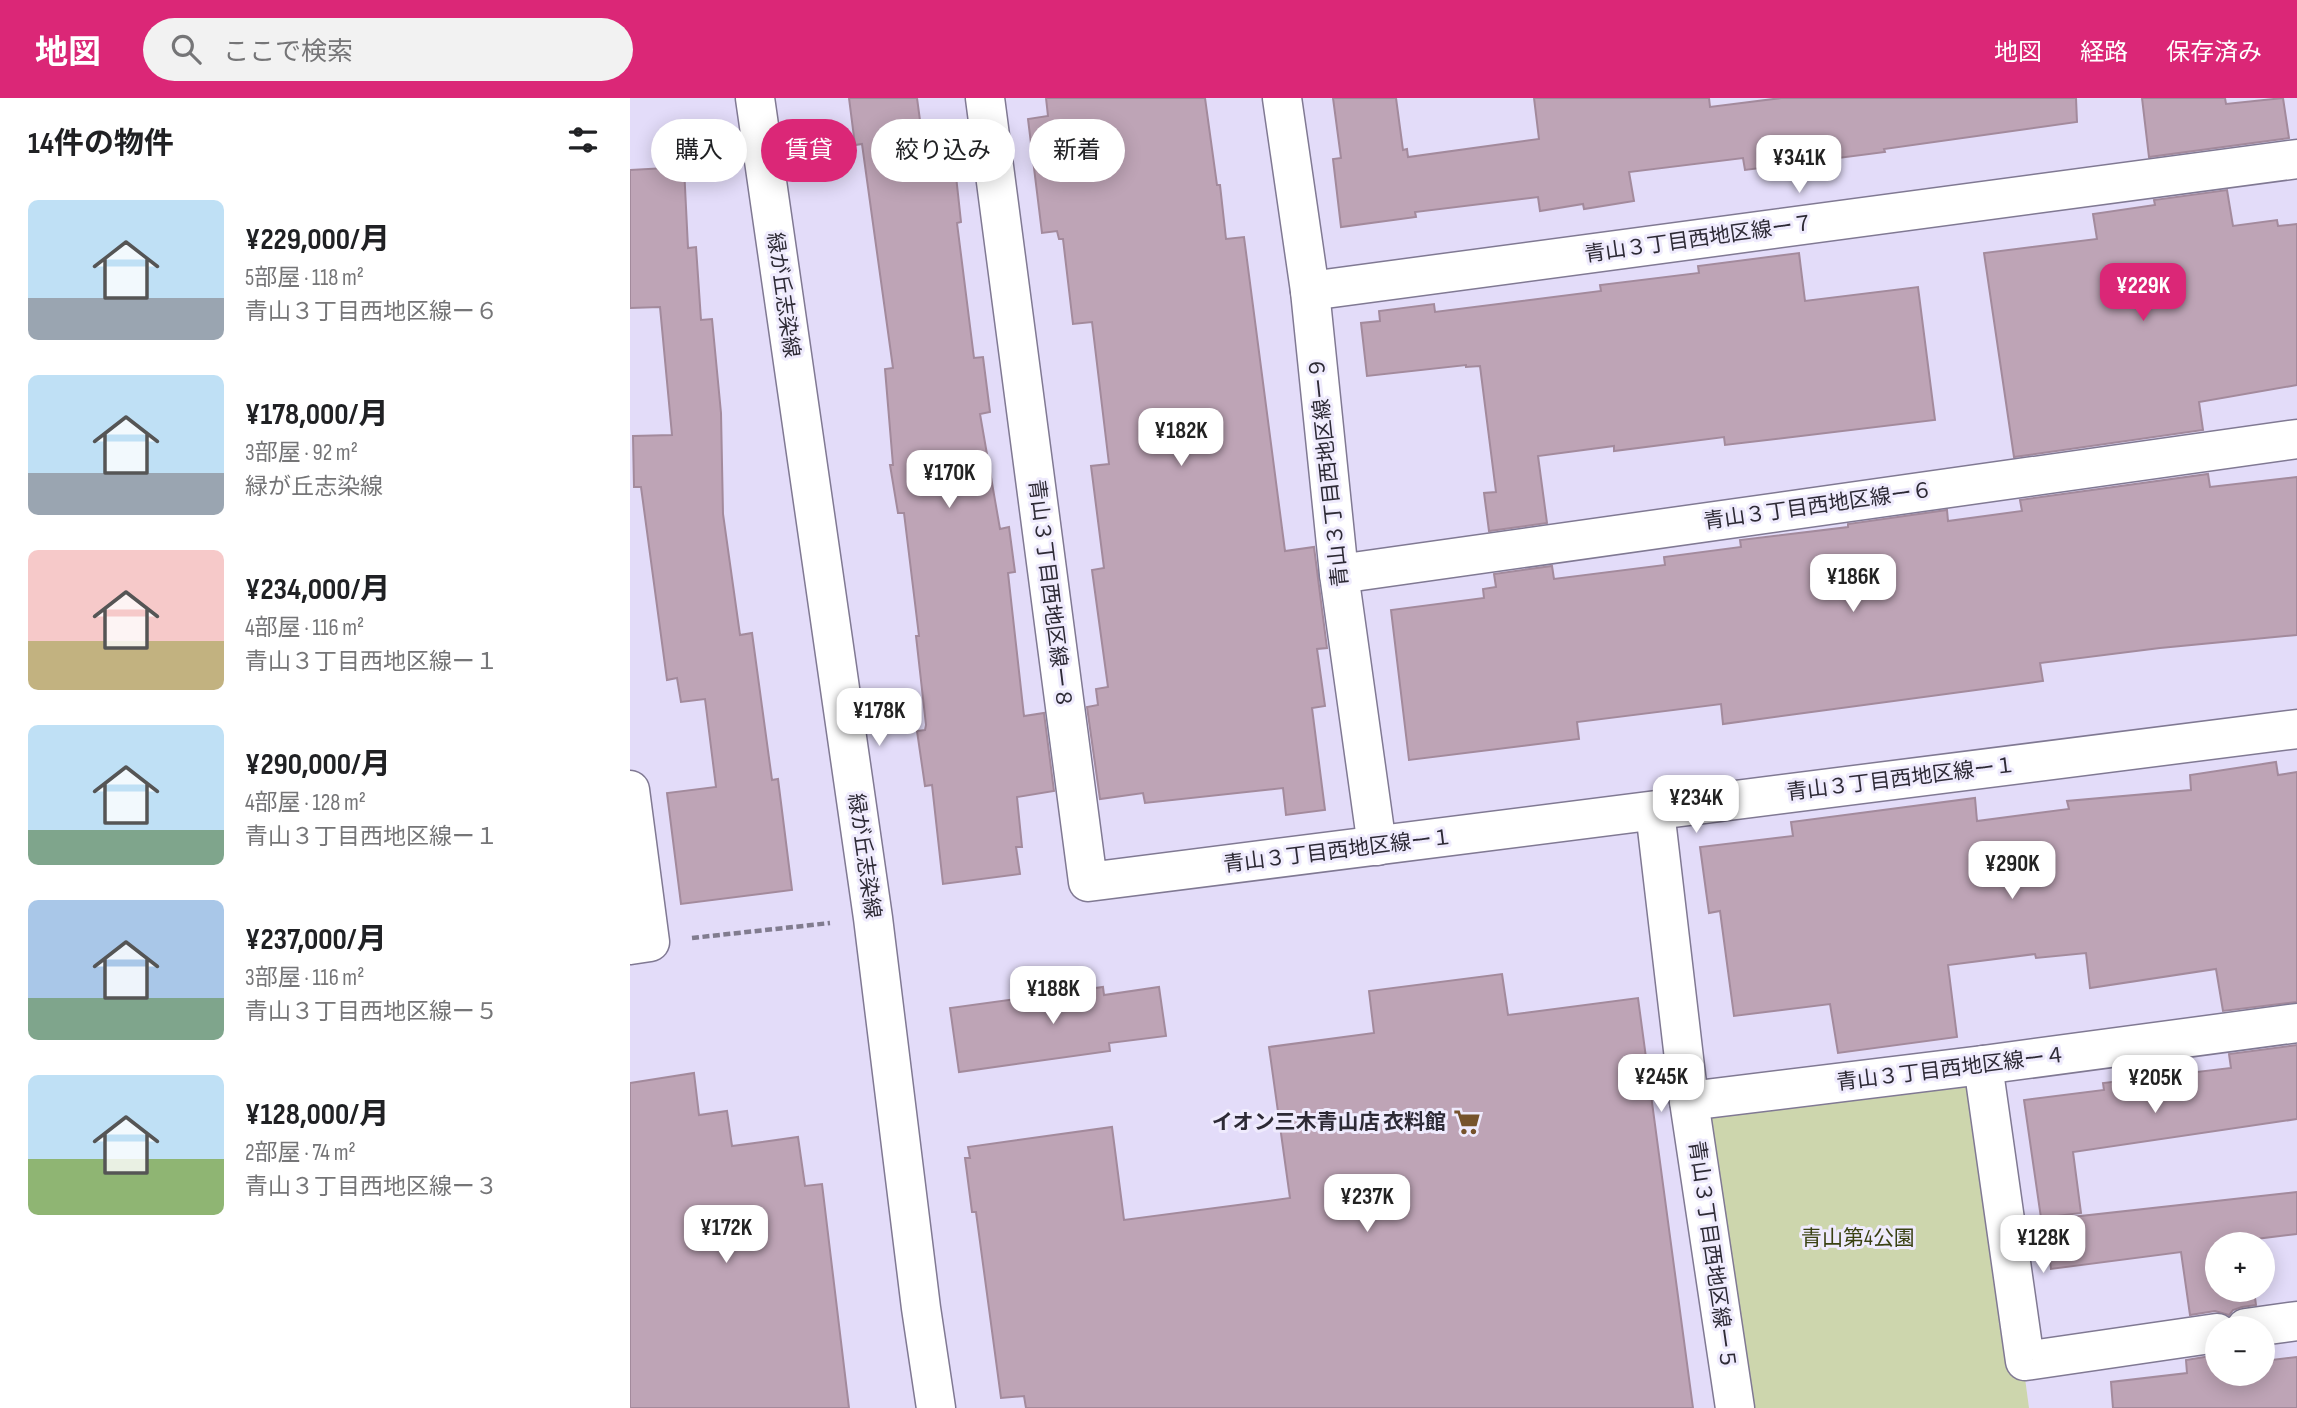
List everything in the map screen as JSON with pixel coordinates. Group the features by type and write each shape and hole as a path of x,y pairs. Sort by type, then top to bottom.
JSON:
{"street":[{"name":"緑が丘志染線","path":"755,98 873,918 920,1308 936,1408"},
{"name":"青山３丁目西地区線ー８","path":"985,98 1088,883"},
{"name":"青山３丁目西地区線ー９","path":"1282,98 1310,291 1339,574 1377,846"},
{"name":"青山３丁目西地区線ー７","path":"1310,291 2297,159"},
{"name":"青山３丁目西地区線ー６","path":"1339,574 2297,439"},
{"name":"青山３丁目西地区線ー１","path":"1088,883 2297,729"},
{"path":"630,790 640,943"},
{"name":"青山３丁目西地区線ー５","path":"1655,811 1689,1101 1735,1408"},
{"name":"青山３丁目西地区線ー４","path":"1689,1101 2297,1023"},
{"path":"1983,1065 2025,1361 2205,1334"},
{"path":"2275,1324 2297,1321"}],"path":[{"path":"640,943 873,918"}],"green space":[{"name":"青山第4公園","path":"1983,1065 2029,1408 1735,1408 1689,1101"}],"building":[{"path":"849,98 917,98 920,119 871,119 871,182 957,182 961,222 957,223 974,358 983,357 990,412 980,414 1000,529 1009,527 1015,572 1008,573 1024,716 1044,713 1054,791 1017,797 1022,847 1016,847 1020,874 943,884 932,785 925,786 917,731 925,730 926,725 916,636 919,636 904,513 898,513 890,465 893,465 885,369 893,368 862,144 857,145 857,119 852,119"},
{"path":"1046,98 1205,98 1226,239 1244,237 1285,551 1314,547 1327,648 1317,649 1325,706 1312,708 1325,810 1286,815 1283,788 1145,803 1143,793 1100,799 1087,707 1098,705 1096,689 1108,687 1092,570 1104,568 1091,466 1109,464 1092,322 1073,324 1063,239 1059,239 1057,231 1042,233 1036,182 1125,182 1125,119 1029,119 1029,127 1028,119 1048,116"},
{"path":"1333,98 1396,98 1403,150 1407,149 1408,157 1539,139 1534,98 1709,98 1710,107 1781,98 2076,98 2077,122 1884,149 1885,152 1745,170 1743,158 1629,172 1634,201 1584,209 1583,204 1540,211 1538,197 1415,212 1416,217 1341,227 1333,159 1341,158"},
{"path":"2142,98 2225,98 2226,104 2283,98 2289,138 2149,157"},
{"path":"651,169 651,182 685,182 688,248 696,247 701,320 712,319 721,413 723,514 740,635 752,633 772,780 778,779 792,890 681,904 667,793 716,787 705,699 681,702 677,678 667,680 641,487 634,487 633,436 672,435 660,307 630,308 630,170"},
{"path":"2227,190 2233,226 2277,220 2278,226 2297,224 2297,385 2199,402 2203,430 2014,457 1984,253 2097,239 2093,214 2155,205 2154,200"},
{"path":"1799,253 1805,301 1918,287 1935,420 1725,445 1724,437 1614,451 1614,446 1538,456 1547,523 1489,531 1484,493 1496,492 1480,366 1466,365 1367,376 1361,323 1380,321 1379,311 1434,304 1435,312 1601,291 1600,285 1699,273 1698,266"},
{"path":"2208,474 2210,487 2297,477 2297,635 2040,663 2043,681 1723,724 1721,704 1577,722 1579,739 1409,760 1391,610 1484,598 1483,589 1496,587 1494,574 1552,566 1554,579 1665,565 1664,557 1741,547 1740,540 1848,527 1848,524 1947,510 1948,521 2022,511 2020,500"},
{"path":"2276,762 2278,775 2297,772 2297,1002 2223,1011 2216,969 2090,988 2086,953 2036,958 2035,954 1948,965 1957,1037 1838,1053 1830,1004 1734,1016 1720,911 1709,913 1700,847 1793,836 1791,822 1975,798 1977,821 2069,809 2067,801 2191,790 2190,775"},
{"name":"イオン三木青山店 衣料館","path":"1502,974 1508,1015 1638,998 1693,1408 1026,1408 1024,1396 1001,1398 976,1212 972,1212 965,1158 970,1158 968,1147 1112,1127 1124,1220 1290,1198 1269,1047 1374,1033 1369,991"},
{"path":"1103,987 1104,995 1159,987 1166,1036 1109,1043 1110,1051 959,1072 950,1008"},
{"path":"2297,1045 2297,1119 2073,1152 2081,1213 2041,1218 2024,1100 2104,1090 2103,1083 2231,1068 2229,1054"},
{"path":"694,1073 699,1115 727,1111 732,1146 798,1137 805,1186 822,1184 849,1408 630,1408 630,1083"},
{"path":"2297,1192 2297,1234 2275,1237 2275,1232 2205,1232 2205,1302 2256,1302 2256,1305 2233,1310 2229,1315 2215,1311 2190,1315 2181,1252 2051,1269 2045,1220"},
{"path":"2205,1357 2205,1386 2275,1386 2275,1360 2297,1357 2297,1408 2113,1408 2111,1382 2187,1373 2186,1360"}],"place":[{"name":"イオン三木青山店 衣料館","path":"1467,1122"}]}
